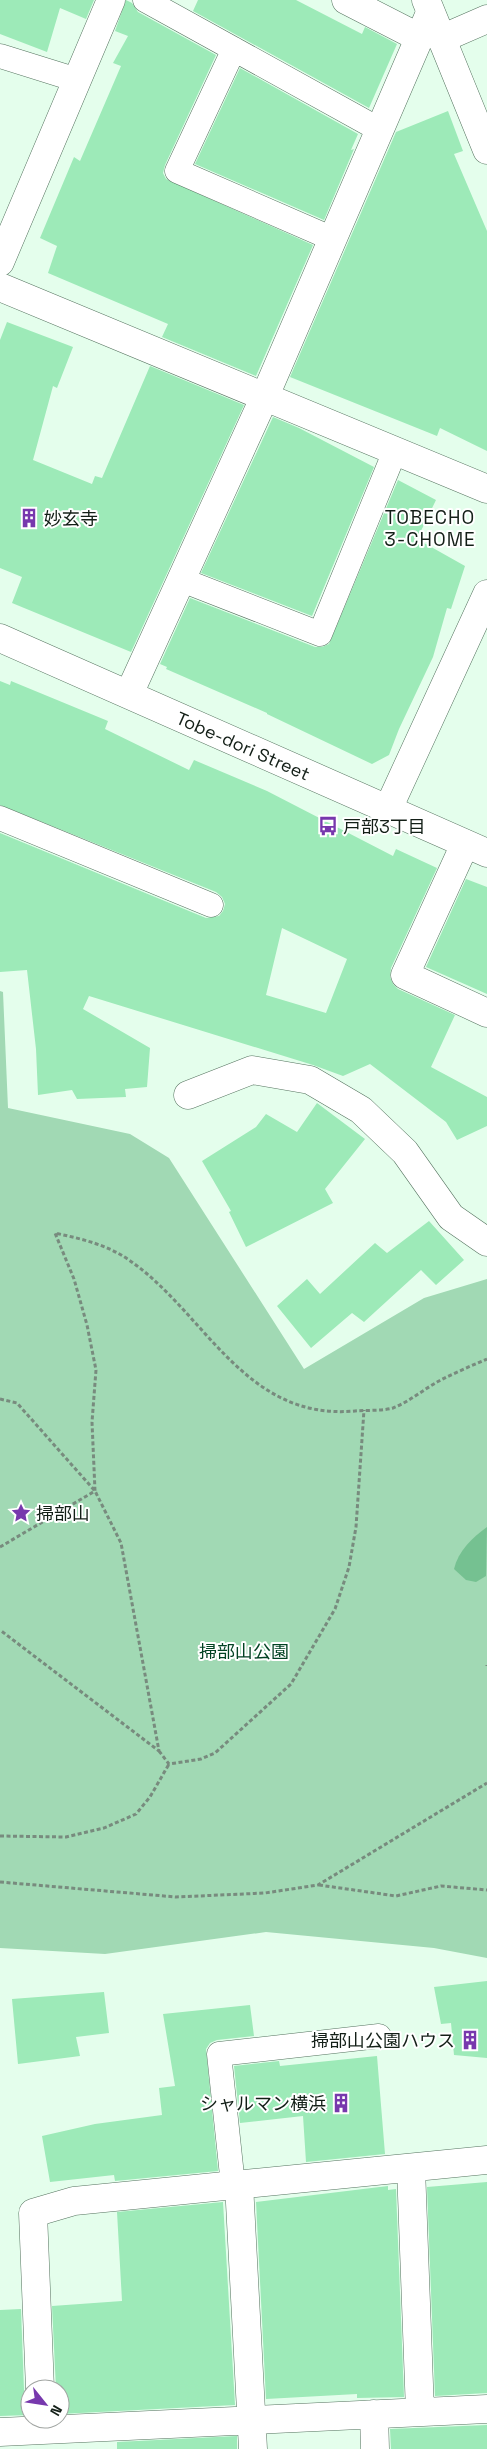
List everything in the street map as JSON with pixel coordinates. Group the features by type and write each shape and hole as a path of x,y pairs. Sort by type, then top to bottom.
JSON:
{"street":[{"path":"0,262 111,0"},
{"path":"346,0 430,38 487,19"},
{"path":"428,6 430,38 487,150"},
{"path":"129,694 265,396 380,130 430,38"},
{"path":"0,287 487,489"},
{"path":"388,809 487,594"},
{"name":"Tobe-dori Street","path":"0,638 476,849"},
{"path":"476,849 405,975 487,1013"},
{"path":"188,1095 252,1070 310,1080 360,1110 406,1152 451,1217 487,1242"},
{"path":"40,2379 33,2213 74,2200 487,2160"},
{"path":"410,2168 420,2412"},
{"path":"236,2184 253,2449"},
{"path":"0,2432 41,2433 251,2420 487,2409"},
{"path":"374,2414 375,2449"}],"lane":[{"path":"145,0 380,130"},
{"path":"234,49 177,171 333,239"},
{"path":"0,56 77,80"},
{"path":"182,580 320,634 395,451"},
{"path":"0,818 211,905"},
{"path":"236,2184 219,2054 379,2036"}],"path":[{"path":"95,1491 92,1422 96,1370 87,1325 74,1279 55,1233 99,1243 129,1260 172,1298 211,1343 251,1380 296,1404 331,1413 393,1408 440,1380 487,1359"},
{"path":"0,1399 17,1403 95,1491 121,1543 159,1751"},
{"path":"168,1764 201,1760 216,1753 284,1691 296,1677 335,1609 349,1567 356,1527 364,1410"},
{"path":"0,1547 95,1491"},
{"path":"0,1630 159,1751 168,1764"},
{"path":"0,1836 66,1837 104,1828 136,1814 150,1797 168,1764"},
{"path":"318,1885 487,1783"},
{"path":"0,1882 176,1897 264,1893 318,1885 396,1896 441,1886 487,1890"}],"green space":[{"name":"掃部山公園","path":"0,991 3,992 8,1108 130,1134 169,1158 304,1369 424,1298 487,1279 487,1958 434,1948 266,1932 105,1954 0,1948"}],"shaded area":[{"path":"487,1527 486,1576 476,1582 466,1580 454,1569 456,1562 467,1545"}],"building":[{"path":"0,0 94,0 86,19 60,8 47,52 0,34"},
{"path":"126,0 132,3 138,12 216,55 165,165 163,173 166,179 313,245 256,376 162,337 168,324 48,273 57,246 40,238 74,157 80,161 121,66 113,63 128,36 115,31"},
{"path":"198,0 296,0 362,34 365,27 397,44 369,108 193,11"},
{"path":"240,68 358,134 351,150 354,149 324,220 195,164"},
{"path":"448,111 463,151 454,154 487,231 487,451 440,428 437,436 290,377 396,132"},
{"path":"7,322 73,347 57,388 53,386 33,460 92,484 95,476 102,478 150,366 244,405 131,652 12,603 22,577 0,568 0,340"},
{"path":"273,417 299,428 374,467 312,616 201,573"},
{"path":"398,480 436,500 417,539 465,566 451,609 447,608 433,657 399,729 389,755 372,764 267,713 166,669 167,667 160,664 190,598 315,647 329,644"},
{"path":"0,681 10,685 11,681 108,721 105,729 189,770 194,760 267,791 393,856 396,849 437,868 391,968 390,977 398,989 455,1015 431,1067 487,1097 487,1126 457,1140 446,1122 370,1064 343,1076 89,996 83,1009 150,1048 147,1087 125,1089 126,1097 77,1099 72,1090 38,1095 36,1049 27,970 0,972 0,833 206,918 219,916 225,904 222,897 216,892 0,805","holes":["282,928 347,959 326,1013 266,995"]},
{"path":"466,879 487,887 487,994 426,967"},
{"path":"317,1103 365,1139 325,1189 333,1203 246,1247 229,1212 231,1211 202,1161 256,1127 266,1114 297,1132"},
{"path":"429,1221 464,1260 436,1285 421,1270 364,1322 352,1313 311,1348 277,1306 307,1279 320,1294 375,1243 387,1253"},
{"name":"掃部山公園ハウス","path":"487,1981 487,2058 454,2055 451,2023 441,2024 434,1987"},
{"path":"104,1992 109,2033 76,2037 80,2056 18,2064 12,1999"},
{"path":"250,2005 254,2036 217,2040 210,2043 206,2049 218,2171 115,2181 114,2175 50,2182 42,2136 95,2124 162,2115 159,2088 175,2086 163,2014"},
{"name":"シャルマン横浜","path":"377,2056 385,2154 306,2162 303,2116 240,2123 234,2066 279,2061 280,2066"},
{"path":"487,2182 487,2393 435,2396 427,2187"},
{"path":"388,2186 388,2190 396,2189 404,2397 357,2398 357,2394 266,2399 256,2202"},
{"path":"223,2202 235,2405 70,2413 70,2379 56,2379 52,2306 122,2301 117,2212"},
{"path":"21,2309 24,2379 20,2379 20,2415 0,2416 0,2310"},
{"path":"487,2425 487,2449 391,2449 390,2429"},
{"path":"237,2436 237,2449 117,2449 117,2442"}],"place":[{"name":"妙玄寺","path":"29,518"},
{"name":"戸部3丁目","path":"328,826"},
{"name":"掃部山","path":"21,1513"},
{"name":"掃部山公園ハウス","path":"470,2040"},
{"name":"シャルマン横浜","path":"341,2103"}],"district":[{"name":"TOBECHO 3-CHOME","path":"430,528"}]}
